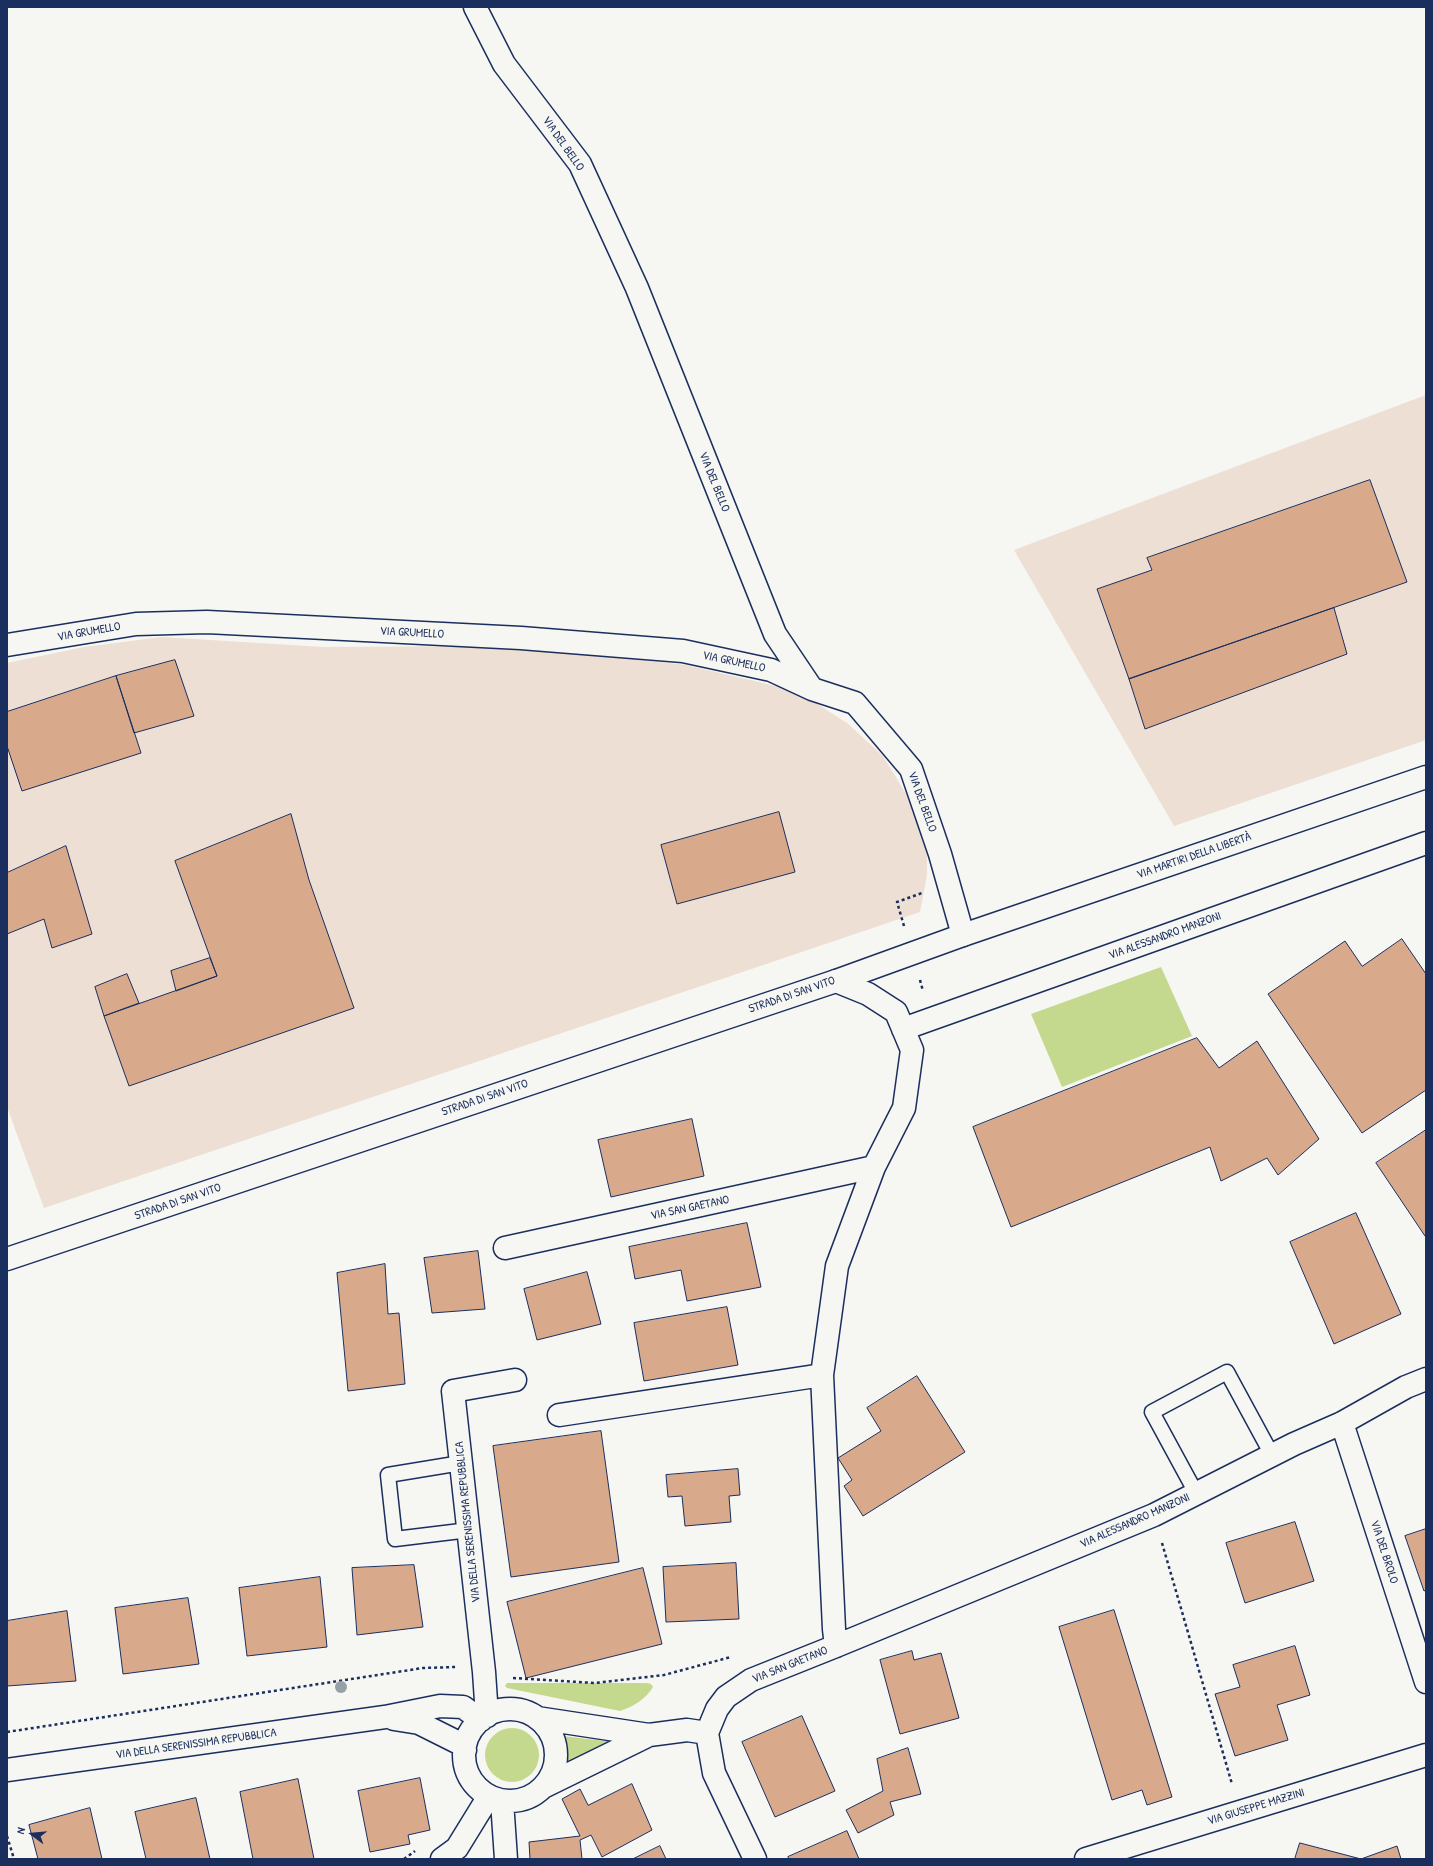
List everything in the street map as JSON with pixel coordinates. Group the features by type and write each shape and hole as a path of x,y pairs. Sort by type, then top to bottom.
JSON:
{"street":[{"name":"VIA DEL BELLO","path":"475,7 504,64 580,164 637,288 775,634 812,689 855,703 911,769 940,854 963,935"},
{"name":"VIA GRUMELLO","path":"7,645 136,624 207,622 521,638 683,651 771,670 812,689"},
{"name":"VIA MARTIRI DELLA LIBERTÀ","path":"963,935 1426,777"},
{"name":"VIA ALESSANDRO MANZONI","path":"903,1029 1426,843"},
{"name":"STRADA DI SAN VITO","path":"7,1259 836,981 963,935"},
{"name":"VIA SAN GAETANO","path":"707,1733 717,1709 726,1697 751,1680 836,1646 822,1375 837,1266 874,1167 904,1108 912,1050 896,1012 868,994 836,981"},
{"name":"VIA SAN GAETANO","path":"505,1248 874,1167"},
{"path":"559,1415 822,1375"},
{"name":"VIA ALESSANDRO MANZONI","path":"836,1646 1154,1515 1272,1455 1342,1423 1406,1387 1426,1379"},
{"name":"VIA DELLA SERENISSIMA REPUBBLICA","path":"7,1770 385,1717 440,1706 463,1707 484,1718 484,1672 453,1391 515,1380"},
{"name":"VIA DEL BROLO","path":"1342,1423 1426,1682"},
{"path":"649,1735 543,1788 534,1795 513,1801 495,1798 478,1788 470,1777 465,1764 467,1739 473,1728 484,1718 504,1710 521,1711 537,1718 649,1735 687,1730 707,1733 714,1773 755,1859"},
{"name":"VIA DELLA SERENISSIMA REPUBBLICA","path":"385,1717 418,1723 461,1744 465,1750"},
{"path":"537,1718 548,1729 555,1744 556,1760 552,1775 543,1788"},
{"name":"VIA GIUSEPPE MAZZINI","path":"1086,1859 1426,1755"},
{"path":"442,1859 457,1848 495,1798"},
{"path":"495,1798 506,1859"}],"lane":[{"path":"1196,1493 1152,1412 1227,1372 1272,1455"},
{"path":"461,1463 388,1475 395,1539 469,1530"}],"path":[{"path":"1154,1515 1240,1812"},
{"path":"7,1732 423,1668 468,1666 484,1672 511,1678 595,1682 664,1675 738,1655"},
{"path":"7,1836 14,1859"},
{"path":"404,1859 417,1850"}],"shaded area":[{"path":"1426,395 1426,740 1174,826 1014,550"},
{"path":"162,637 323,647 513,646 686,665 797,691 847,723 883,756 909,799 927,843 927,875 920,912 44,1208 7,1107 7,663 84,647"}],"green space":[{"path":"1161,967 1192,1036 1062,1087 1031,1014"},
{"path":"507,1683 647,1683 651,1684 653,1687 639,1702 620,1711 507,1688 505,1686"},
{"path":"507,1728 517,1728 527,1732 535,1740 539,1750 539,1760 535,1770 527,1778 517,1782 507,1782 497,1778 489,1770 485,1760 485,1750 489,1740 497,1732"},
{"path":"563,1736 621,1743 566,1767"}],"building":[{"path":"1370,480 1407,582 1129,679 1097,589 1152,570 1147,558"},
{"path":"1334,608 1347,654 1145,729 1129,679"},
{"path":"175,660 194,716 134,733 116,676"},
{"path":"116,676 141,753 22,791 7,746 7,712"},
{"path":"779,812 795,872 677,904 661,845"},
{"path":"291,814 309,880 354,1008 129,1086 104,1016 217,976 175,861"},
{"path":"66,846 92,934 52,948 44,919 7,934 7,873"},
{"path":"1402,939 1426,974 1426,1090 1362,1133 1268,994 1345,941 1362,966"},
{"path":"210,958 217,976 176,991 171,971"},
{"path":"127,974 139,1003 104,1016 95,987"},
{"path":"1197,1038 1219,1068 1257,1041 1319,1139 1278,1175 1267,1158 1221,1181 1210,1147 1011,1227 973,1127"},
{"path":"692,1119 704,1176 611,1197 598,1140"},
{"path":"1426,1130 1426,1235 1425,1236 1376,1163"},
{"path":"1356,1213 1401,1314 1334,1344 1290,1242"},
{"path":"747,1223 761,1287 687,1301 681,1270 635,1279 629,1247"},
{"path":"478,1251 485,1309 432,1313 424,1258"},
{"path":"385,1264 388,1314 399,1313 405,1384 348,1391 337,1273"},
{"path":"587,1272 601,1324 537,1340 524,1289"},
{"path":"727,1307 738,1365 644,1381 634,1323"},
{"path":"917,1376 965,1452 863,1516 844,1486 852,1480 838,1458 881,1431 867,1408"},
{"path":"601,1431 619,1562 511,1577 493,1446"},
{"path":"738,1469 740,1495 729,1496 731,1522 685,1526 682,1496 668,1497 666,1475"},
{"path":"1295,1522 1314,1581 1245,1603 1226,1543"},
{"path":"1426,1529 1426,1590 1424,1591 1405,1536"},
{"path":"736,1563 739,1619 666,1622 663,1567"},
{"path":"414,1565 423,1627 357,1635 352,1568"},
{"path":"643,1568 662,1644 526,1678 507,1602"},
{"path":"320,1577 327,1647 247,1656 239,1588"},
{"path":"188,1598 199,1664 123,1674 115,1608"},
{"path":"1114,1610 1172,1797 1147,1805 1142,1790 1112,1800 1059,1627"},
{"path":"67,1611 76,1681 7,1686 7,1621"},
{"path":"1295,1646 1310,1695 1277,1705 1288,1740 1235,1756 1215,1694 1240,1687 1233,1665"},
{"path":"912,1651 914,1660 941,1653 959,1718 900,1734 880,1660"},
{"path":"802,1716 835,1791 775,1817 742,1742"},
{"path":"908,1748 921,1794 890,1802 894,1815 858,1833 846,1810 883,1791 877,1759"},
{"path":"420,1778 430,1830 408,1835 410,1844 370,1852 358,1791"},
{"path":"298,1779 314,1859 253,1859 240,1792"},
{"path":"632,1784 652,1830 602,1857 591,1835 580,1840 582,1859 530,1859 529,1842 580,1836 562,1799 580,1789 588,1805"},
{"path":"196,1798 210,1859 146,1859 135,1812"},
{"path":"90,1808 102,1859 38,1859 29,1825"},
{"path":"847,1831 859,1859 789,1859 788,1857"},
{"path":"1300,1843 1361,1859 1295,1859"},
{"path":"660,1846 666,1859 633,1859"},
{"path":"1397,1846 1401,1859 1361,1859"}]}
